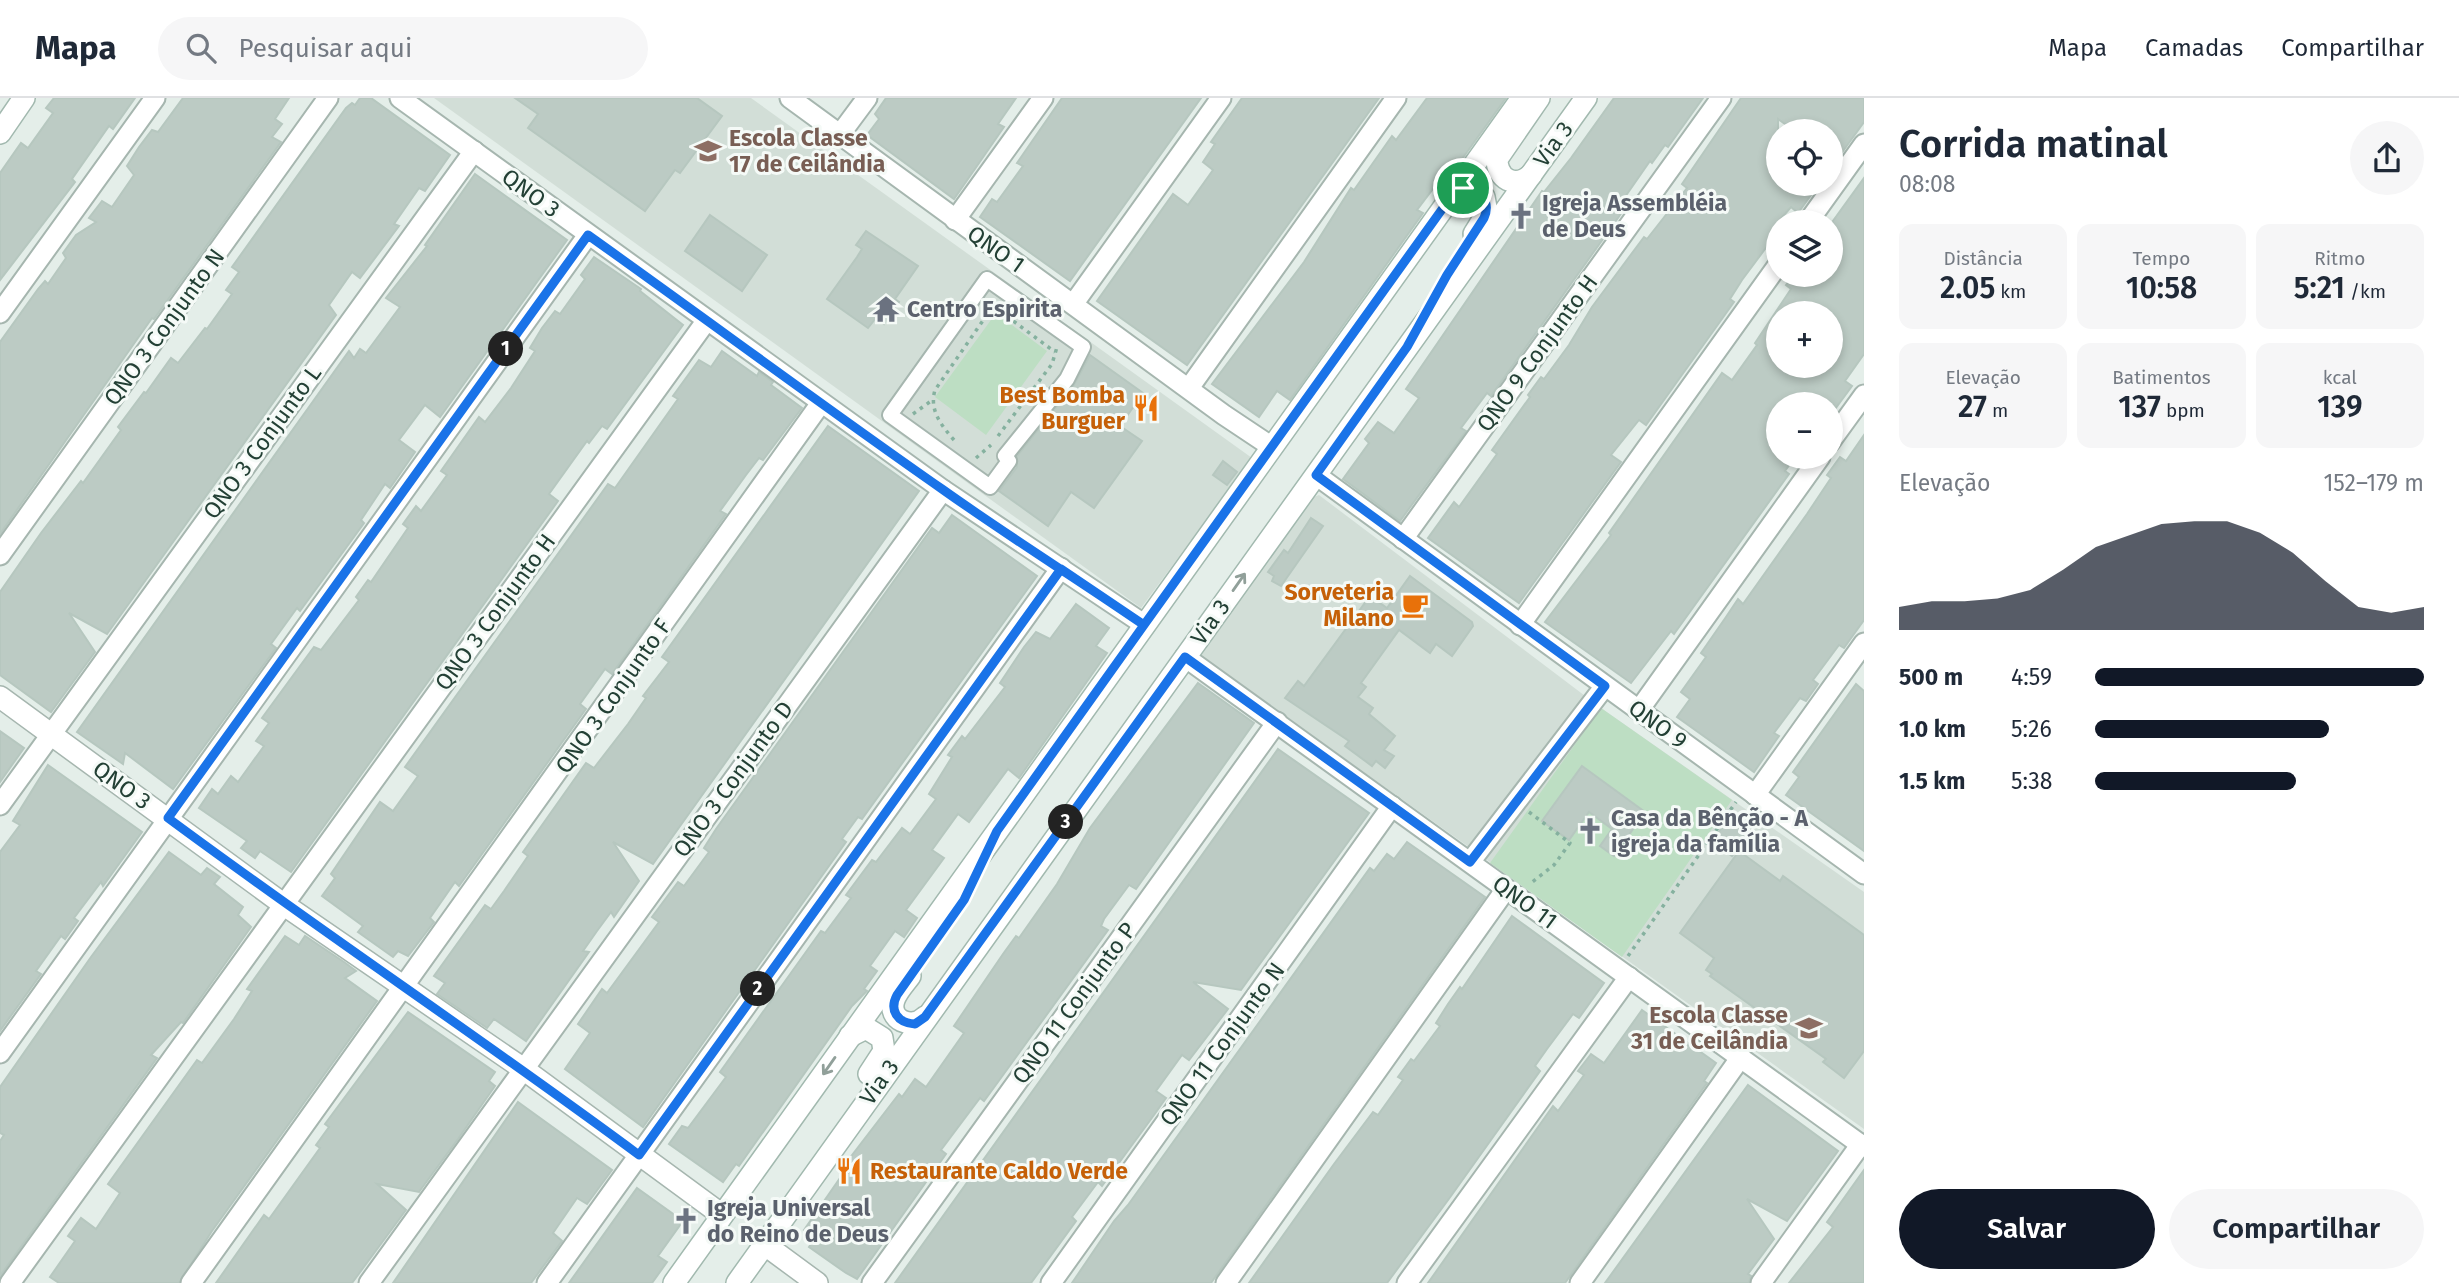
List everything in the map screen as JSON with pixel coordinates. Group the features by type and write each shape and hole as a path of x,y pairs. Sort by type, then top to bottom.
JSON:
{"main road":[{"path":"674,1283 1522,98"},
{"path":"1531,175 1519,181 1507,180 1498,170 1497,159 1539,98"},
{"name":"Via 3","path":"737,1283 1586,98"},
{"path":"0,132 15,100"},
{"path":"1407,347 1447,275 1487,213 1484,197 1475,190 1463,188 1453,194"},
{"name":"QNO 3","path":"0,697 283,904 522,1068 722,1215"},
{"path":"925,1017 915,1024 903,1022 894,1013 894,1000 964,900 997,831"},
{"path":"794,1201 814,1151 884,1051 882,1038 872,1030 860,1029 850,1036"},
{"path":"764,1244 817,1283"}],"street":[{"path":"0,313 155,98"},
{"name":"QNO 3 Conjunto N","path":"0,555 328,98"},
{"name":"QNO 3","path":"400,98 943,490 1144,625"},
{"name":"QNO 1","path":"790,98 1272,447"},
{"path":"841,133 867,98"},
{"path":"955,220 1043,98"},
{"path":"1074,303 1221,98"},
{"path":"1189,388 1396,98"},
{"name":"QNO 9 Conjunto H","path":"1403,539 1721,98"},
{"path":"1817,210 1864,144"},
{"name":"QNO 3 Conjunto L","path":"0,805 474,151"},
{"path":"0,1053 588,235"},
{"path":"987,279 1062,333 1083,347 1067,379 1005,456 1009,461 990,487 890,415 987,279"},
{"path":"1520,625 1766,281"},
{"name":"QNO 3 Conjunto H","path":"10,1283 707,320"},
{"path":"1843,424 1864,395"},
{"name":"QNO 3 Conjunto F","path":"191,1283 405,988 821,403"},
{"path":"1639,710 1811,469"},
{"name":"QNO 9","path":"1316,475 1864,874"},
{"name":"QNO 3 Conjunto D","path":"369,1283 522,1068 943,490"},
{"path":"547,1283 1061,569"},
{"path":"1751,792 1864,643"},
{"name":"QNO 11","path":"1185,657 1862,1145"},
{"path":"1470,862 1605,686"},
{"name":"QNO 11 Conjunto P","path":"872,1283 1277,722"},
{"name":"QNO 11 Conjunto N","path":"1051,1283 1392,806"},
{"path":"1226,1283 1511,891"},
{"path":"1407,1283 1624,973"},
{"path":"1580,1283 1741,1057"},
{"path":"1761,1283 1862,1145"}],"path":[{"path":"958,444 940,424 932,401 935,390 993,306 994,284"},
{"path":"993,306 1055,352"},
{"path":"971,473 969,464 991,446 1052,364 1062,333"},
{"path":"1624,973 1751,792"},
{"path":"1511,891 1544,874 1571,842 1515,802"}],"shaded area":[{"path":"434,98 751,98 1252,458 1141,608"},
{"path":"1319,495 1601,708 1864,892 1864,1129 1201,656 1311,498"}],"green space":[{"path":"996,313 1047,351 986,435 935,397"},
{"path":"1601,708 1732,800 1622,957 1490,863"}],"building":[{"path":"54,98 135,98 113,129 109,126 72,179 75,182 0,280 0,173 21,143 28,148 53,113 46,108"},
{"path":"183,98 289,98 275,119 282,124 272,137 281,142 154,319 152,318 0,534 0,342 38,289 45,281 48,284 66,258 63,253 76,235 96,222 89,218 102,201 112,207 134,175 127,166 139,147 152,130 158,132"},
{"path":"360,98 371,98 450,155 425,191 419,188 394,224 399,226 360,278 352,272 329,305 336,315 107,634 69,613 95,652 51,712 0,675 0,592 41,533 81,481 83,483 121,430 118,427 144,392 146,393 171,358 178,363 205,328 207,329 232,294 226,290 239,272 232,267 346,108 352,103 355,105"},
{"name":"Escola Classe 17 de Ceilândia","path":"515,98 697,98 722,116 680,173 675,170 645,211 528,128 538,114"},
{"path":"886,98 1016,98 998,124 1004,127 954,199 867,135 879,119 875,114"},
{"path":"1062,98 1201,98 1070,281 980,217 992,199 997,202 1023,166 1017,163"},
{"path":"1242,98 1379,98 1187,365 1097,301 1173,194 1188,205 1213,170 1203,162 1215,144 1211,142"},
{"path":"1427,98 1506,98 1449,177 1445,173 1417,210 1423,213 1290,400 1277,391 1259,417 1212,384 1304,262 1351,188 1354,190 1392,136 1396,140"},
{"path":"1614,98 1703,98 1668,147 1665,145 1652,163 1650,161 1625,197 1630,200 1618,218 1491,396 1487,393 1461,428 1466,431 1400,521 1343,479 1369,443 1365,439 1378,422 1394,433 1419,398 1406,389 1542,191 1544,192 1571,158"},
{"path":"1741,98 1864,98 1864,122 1843,151 1843,119 1766,119 1766,196 1810,196 1800,210 1791,207 1788,210 1766,210 1766,248 1730,299 1734,302 1646,425 1639,420 1611,455 1621,462 1519,603 1428,538 1454,502 1459,507 1497,454 1492,450 1530,397 1528,395 1541,377 1544,379 1569,345 1592,307 1644,237 1647,239 1687,188 1682,184"},
{"path":"475,174 567,240 440,417 425,405 399,440 415,452 390,488 385,484 361,520 364,523 300,611 297,608 271,644 276,648 173,789 125,753 123,764 77,732 349,351 354,358 360,349 366,353 400,307 386,298 427,246 425,245"},
{"path":"1864,178 1864,354 1845,381 1852,386 1843,398 1843,392 1766,392 1766,469 1786,469 1785,471 1789,474 1674,634 1671,631 1631,683 1545,622 1611,535 1609,533 1722,373 1732,380 1757,345 1755,343 1766,326 1766,378 1843,378 1843,301 1783,301 1791,289 1788,287 1843,287 1843,210 1841,210"},
{"path":"710,215 767,255 742,291 685,251"},
{"path":"866,231 918,266 895,299 899,302 884,324 876,318 868,328 827,299 862,249 856,245"},
{"path":"594,257 641,289 640,291 683,325 607,429 602,426 589,443 587,441 549,494 558,501 291,872 260,851 255,858 241,848 247,841 199,808 212,789 218,794 231,776 238,782 264,746 256,741 269,723 262,718 314,647 321,650 359,600 356,597 368,580 371,582 408,528 403,524 416,506 421,511 447,475 441,471 479,417 485,422 511,388 535,351 530,348 542,328 555,311 560,314 585,279 581,275"},
{"path":"722,351 757,376 759,372 773,382 771,385 802,408 763,460 759,458 720,511 726,514 612,674 605,669 580,704 586,709 459,886 455,882 430,918 434,922 408,956 398,951 393,957 358,932 363,926 322,896 335,878 331,874 380,802 393,811 418,776 405,767 608,484 615,488 678,399 673,396 699,360 711,367"},
{"path":"1090,355 1143,393 1120,426 1142,441 1094,508 1071,492 1048,526 999,491 1017,467 1017,456 1074,385"},
{"path":"828,426 919,491 653,864 613,842 639,881 614,917 611,912 597,931 583,951 589,952 526,1041 494,1019 487,1028 437,994 445,983 434,976 485,905 491,909 504,891 528,856 523,852 586,763 594,768 628,724 646,698 643,696 669,662 662,657"},
{"path":"1864,435 1864,620 1844,648 1839,645 1813,680 1818,684 1806,701 1800,698 1774,733 1779,736 1754,772 1677,717 1690,699 1681,692 1706,657 1701,653 1738,599 1743,604 1831,478 1827,475 1831,469 1843,469 1843,459 1846,461"},
{"path":"1223,461 1237,472 1227,485 1213,475"},
{"path":"952,515 1037,576 862,819 858,817 842,839 846,842 643,1127 565,1069 590,1033 578,1024 602,989 607,993 659,922 652,917 678,882 684,886 709,852 704,848 716,829 932,528 939,533"},
{"path":"1311,518 1323,526 1281,586 1272,581 1274,576 1268,572 1284,550 1288,553"},
{"path":"1410,576 1472,622 1473,626 1452,656 1436,644 1430,653 1399,630 1361,683 1366,687 1358,697 1373,708 1369,714 1395,736 1384,750 1394,756 1385,768 1376,761 1372,766 1345,746 1349,741 1285,698 1298,681 1304,686 1370,596 1387,608"},
{"path":"1076,604 1109,628 1096,646 1107,653 1019,778 1008,769 969,822 958,814 932,850 944,858 906,910 917,918 904,937 895,931 870,966 877,971 864,989 867,991 852,1006 739,1166 736,1164 723,1182 669,1144 682,1126 688,1128 726,1077 720,1072 821,931 825,933 851,898 846,895 872,860 876,862 902,828 910,834 936,799 929,794 952,757 948,755 962,736 965,739 1005,687 1000,683 1024,647 1036,632 1050,639"},
{"path":"1198,683 1254,723 1136,889 1129,885 1104,919 1101,926 1108,930 984,1101 980,1098 941,1150 946,1154 857,1279 846,1273 809,1247 815,1238 804,1230 849,1165 846,1163 899,1094 902,1097 915,1079 926,1087 964,1033 954,1026 1016,936 1019,938 1057,884 1090,828"},
{"path":"1856,684 1864,691 1864,851 1786,795 1799,777 1793,772"},
{"path":"0,731 24,748 0,782"},
{"path":"1278,749 1369,813 1241,990 1193,982 1228,1009 1189,1060 1182,1055 1156,1091 1166,1098 1154,1115 1102,1186 1098,1182 1072,1217 1076,1221 1031,1283 895,1283"},
{"path":"48,765 142,832 103,886 101,882 74,918 78,921 65,939 61,936 36,971 41,974 0,1031 0,852 20,825 13,821"},
{"path":"1582,766 1645,812 1614,856 1600,846 1612,829 1589,812 1569,840 1542,821"},
{"path":"1732,814 1752,829 1732,856 1712,841"},
{"path":"1407,842 1485,897 1211,1283 1072,1283 1370,868 1374,871 1387,854 1394,859"},
{"name":"Escola Classe 31 de Ceilândia","path":"1739,851 1780,881 1783,876 1864,935 1864,1051 1844,1078 1823,1062 1826,1059 1710,976 1712,974 1706,970 1714,958 1680,933"},
{"path":"169,852 201,875 207,868 220,877 214,884 243,907 238,915 251,927 183,1023 181,1022 151,1055 157,1058 0,1276 0,1141 4,1135 0,1133 0,1087"},
{"path":"1512,916 1604,983 1579,1018 1573,1014 1547,1049 1535,1066 1540,1071 1387,1283 1249,1283 1373,1112 1378,1115 1403,1080 1398,1077 1411,1059 1414,1061 1440,1026 1436,1023 1448,1004 1460,987 1462,989"},
{"path":"285,936 299,945 305,936 344,962 356,971 345,978 377,1001 212,1231 179,1283 59,1283 50,1277 75,1241 68,1236 81,1218 96,1229 120,1193 108,1184 197,1060 202,1063 234,1019 252,991 247,989"},
{"path":"1642,1010 1716,1063 1704,1081 1707,1083 1565,1283 1428,1283 1553,1106 1558,1111 1584,1075 1578,1071 1591,1054 1604,1063"},
{"path":"408,1012 495,1072 489,1081 495,1086 458,1139 419,1192 377,1184 406,1210 352,1283 216,1283 264,1215 269,1219 320,1148 316,1145 329,1127 325,1124"},
{"path":"1748,1085 1838,1151 1787,1221 1747,1199 1774,1239 1748,1274 1751,1276 1749,1283 1605,1283"},
{"path":"518,1102 612,1170 587,1204 577,1198 553,1233 562,1241 531,1283 393,1283"},
{"path":"1864,1170 1864,1283 1789,1283 1833,1227 1827,1222"},
{"path":"637,1188 683,1221 658,1256 667,1262 652,1283 569,1283"}],"place":[{"name":"Escola Classe 17 de Ceilândia","path":"708,151"},
{"name":"Igreja Assembléia de Deus","path":"1521,216"},
{"name":"Centro Espirita","path":"886,309"},
{"name":"Best Bomba Burguer","path":"1146,408"},
{"name":"Sorveteria Milano","path":"1415,605"},
{"name":"Casa da Bênção - A igreja da família","path":"1590,831"},
{"name":"Escola Classe 31 de Ceilândia","path":"1809,1028"},
{"name":"Restaurante Caldo Verde","path":"849,1171"},
{"name":"Igreja Universal do Reino de Deus","path":"686,1221"}],"route":[{"path":"1463,188 1453,194 1144,625 1098,593 943,490 588,235 168,818 283,904 522,1068 639,1155 1061,569 1144,625 997,831 964,900 897,995 894,1000 894,1013 903,1022 915,1024 925,1017 1185,657 1470,862 1605,686 1316,475 1407,347 1447,275 1487,213 1484,197 1475,190 1463,188"}]}
